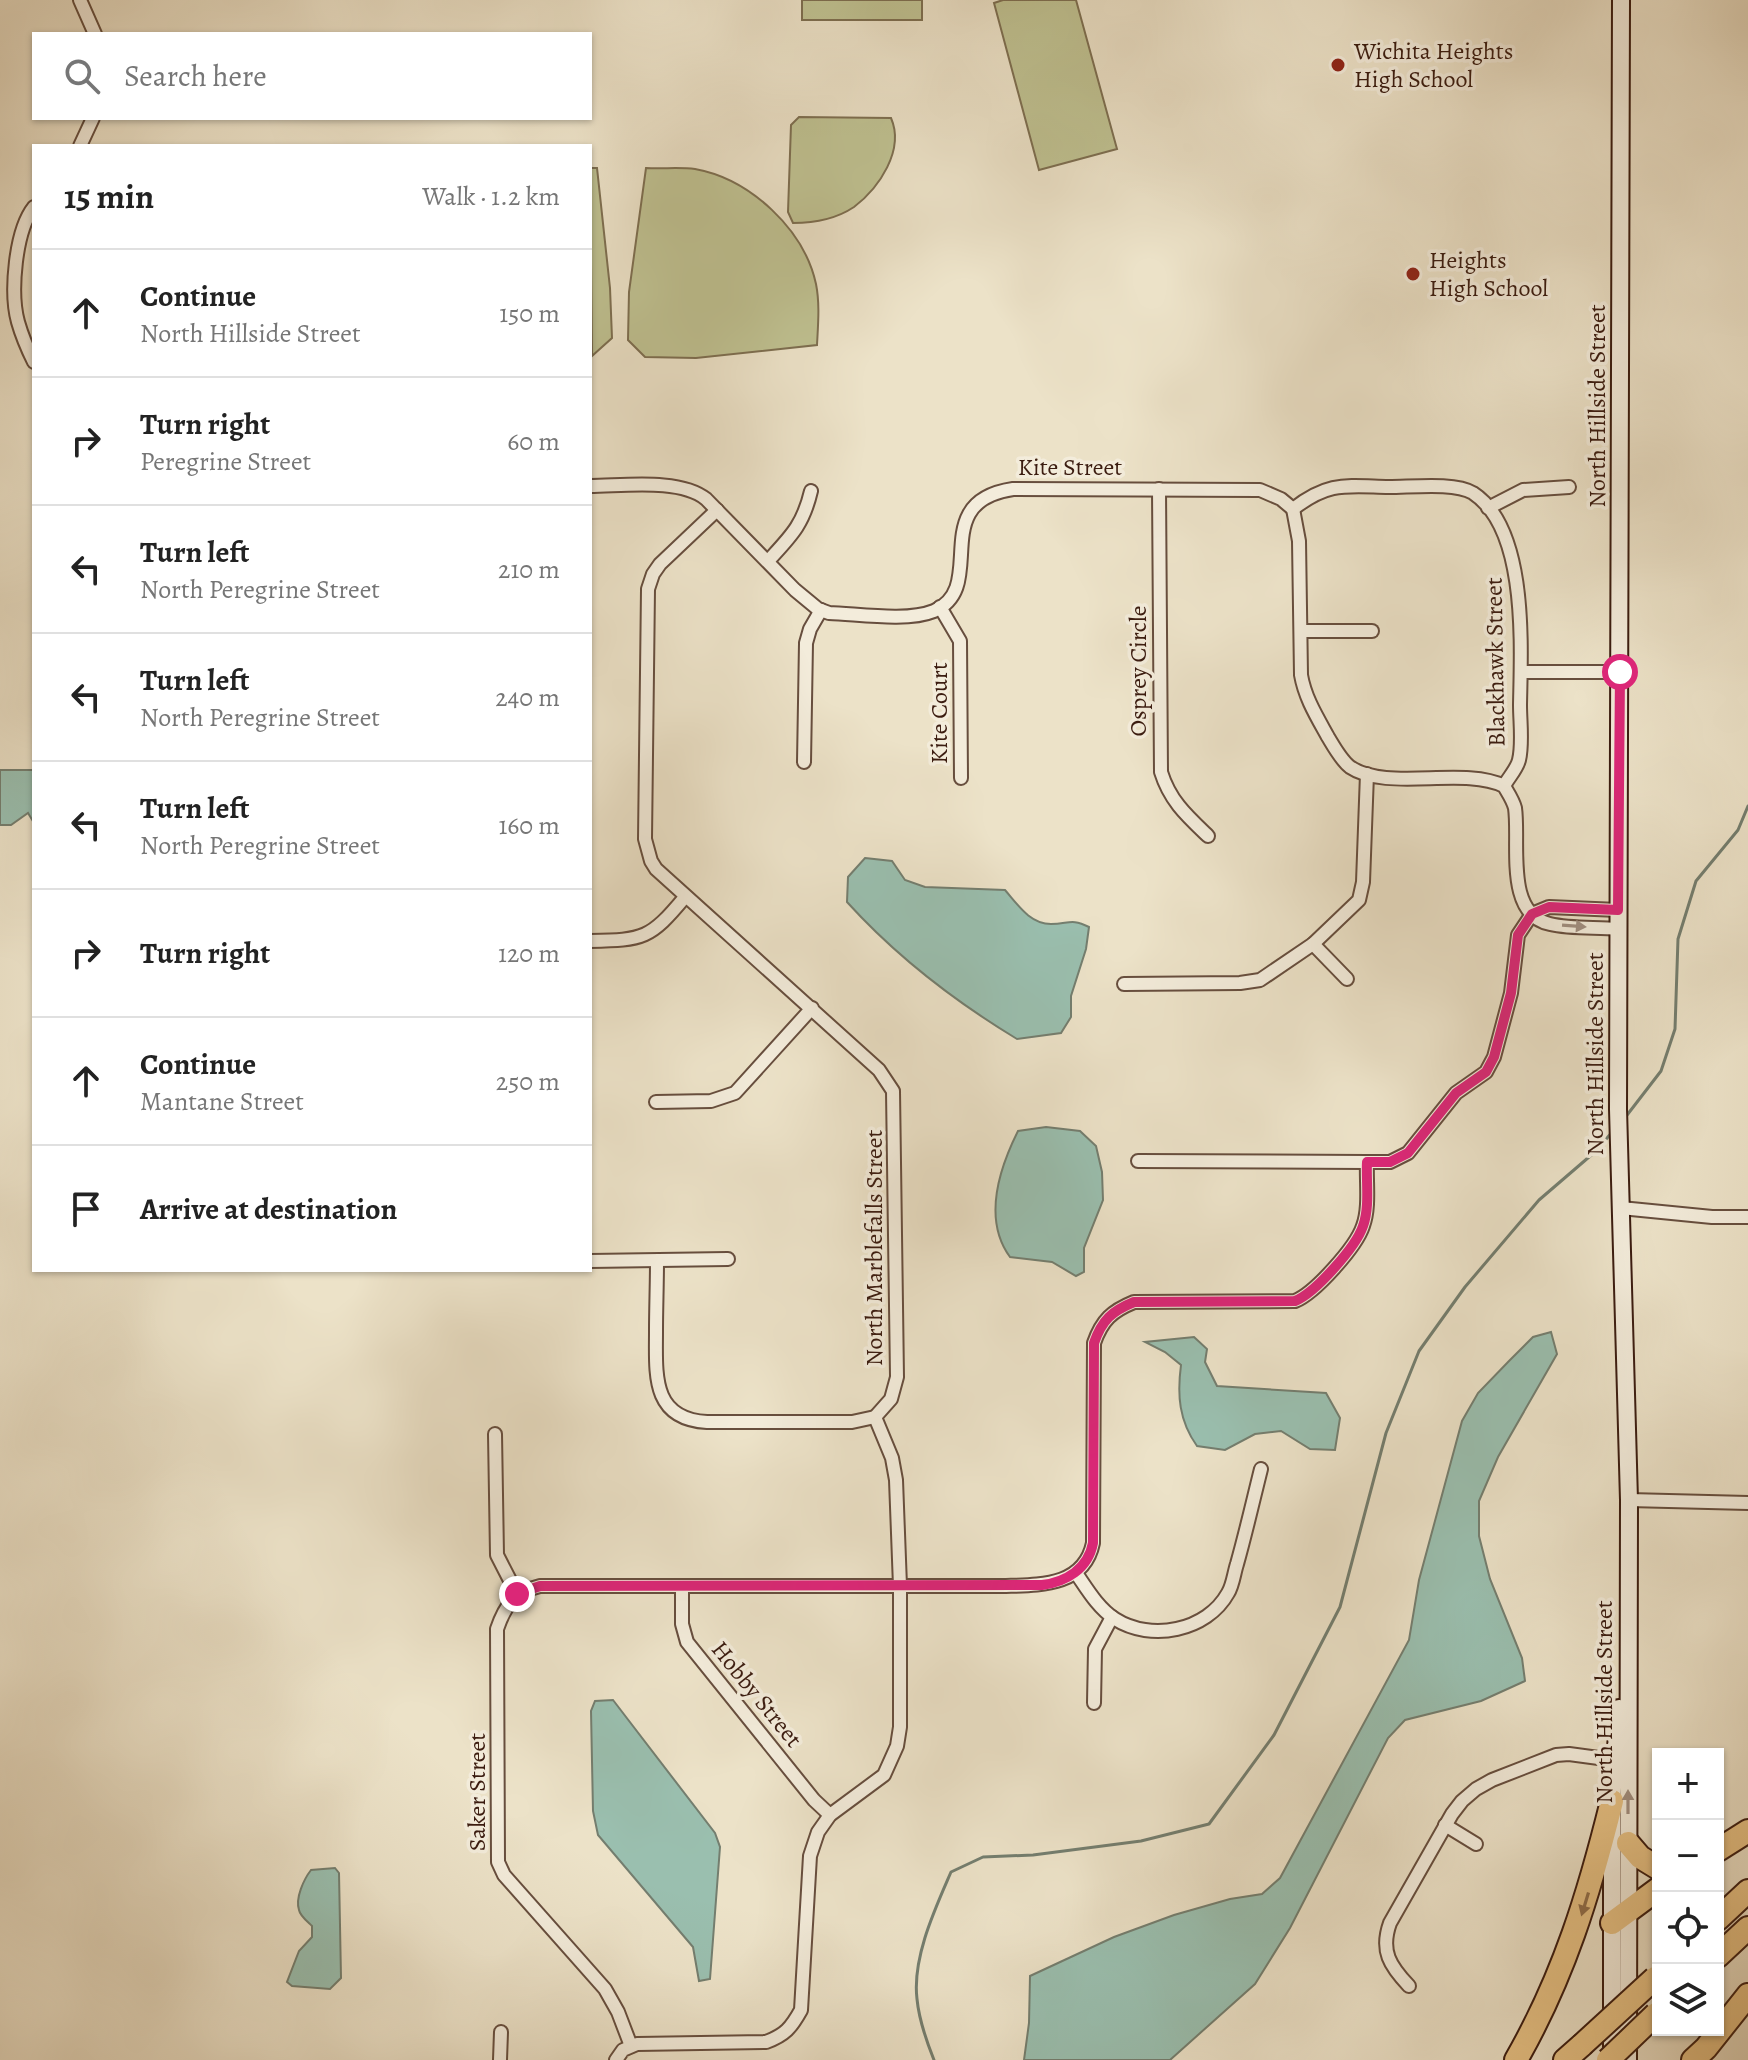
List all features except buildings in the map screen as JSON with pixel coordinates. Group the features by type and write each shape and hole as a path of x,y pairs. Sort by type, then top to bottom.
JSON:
{"highway":[{"path":"1516,2060 1555,1988 1569,1952 1594,1875 1612,1801"},
{"path":"1724,1846 1748,1831"},
{"path":"1628,1843 1640,1857 1652,1864"},
{"path":"1724,1913 1748,1891"},
{"path":"1620,1916 1654,1892"},
{"path":"1724,1950 1748,1928"},
{"path":"1574,2052 1652,1982"},
{"path":"1693,2060 1748,1995"},
{"path":"1610,2060 1652,2018"}],"main road":[{"name":"North Hillside Street","path":"1621,0 1618,1109 1629,1558 1622,1761 1628,1843 1620,1916 1628,2060"},
{"path":"1610,2060 1620,1916 1612,1801 1622,1761"}],"street":[{"path":"80,0 94,32"},
{"path":"81,144 92,120"},
{"path":"32,212 21,239 15,271 15,305 18,322 32,357"},
{"path":"592,486 684,487 699,493 795,590 829,613 907,616 940,607"},
{"path":"1569,487 1523,490 1488,508 1480,498 1464,488 1357,486 1322,490 1293,509 1299,541 1301,675 1309,701 1348,765 1367,774 1482,780 1504,786 1514,804 1518,888 1522,903 1532,914 1548,924 1618,929"},
{"name":"Kite Street","path":"940,607 957,582 965,521 972,506 983,496 1013,489 1260,490 1281,499 1293,509"},
{"name":"Osprey Circle","path":"1159,489 1161,772 1166,789 1177,807 1208,836"},
{"path":"768,561 798,530 807,512 811,491"},
{"name":"Blackhawk Street","path":"1488,508 1516,568 1521,672 1519,761 1504,786"},
{"name":"North Marblefalls Street","path":"717,510 656,569 650,581 647,595 645,839 656,869 885,1077 895,1099 897,1377 891,1399 875,1417"},
{"name":"Kite Court","path":"940,607 960,641 961,778"},
{"path":"804,762 806,643 821,610"},
{"path":"1301,631 1372,631"},
{"path":"1521,672 1620,672"},
{"path":"1124,984 1240,983 1260,980 1313,944 1359,900 1363,882 1367,774"},
{"path":"592,941 630,940 651,933 685,897"},
{"path":"1138,1161 1390,1162 1408,1153 1456,1093 1486,1072 1494,1057 1511,993 1518,935 1532,914 1549,907 1618,910"},
{"path":"1313,944 1347,979"},
{"path":"656,1102 711,1101 735,1093 812,1008"},
{"path":"495,1434 497,1555 517,1594 540,1586 1058,1583 1076,1573 1090,1556 1093,1543 1094,1343 1104,1321 1111,1312 1134,1302 1295,1301 1307,1296 1347,1250 1363,1226 1367,1162"},
{"path":"1621,1208 1712,1217 1748,1217"},
{"path":"592,1261 728,1259"},
{"path":"616,2060 623,2050 637,2044 766,2042 789,2031 801,2010 804,1990 810,1856 818,1832 830,1815 884,1775 897,1746 900,1727 900,1586 895,1471 875,1417 852,1422 707,1422 690,1420 677,1414 663,1399 657,1379 657,1261"},
{"path":"1076,1573 1112,1617 1134,1627 1168,1630 1188,1627 1204,1619 1229,1593 1261,1469"},
{"path":"1629,1500 1748,1503"},
{"name":"Hobby Street","path":"682,1586 683,1630 687,1642 814,1800 830,1815"},
{"name":"Saker Street","path":"517,1594 503,1610 497,1629 498,1862 510,1882 605,1989 631,2046"},
{"path":"1094,1703 1095,1649 1112,1617"},
{"path":"1409,1986 1390,1963 1385,1945 1386,1934 1445,1825 1462,1801 1492,1780 1541,1760 1569,1754 1622,1761"},
{"path":"1445,1825 1476,1844"},
{"path":"500,2060 501,2032"}],"shaded area":[{"path":"802,0 922,0 922,20 802,20"},
{"path":"1003,0 1076,0 1117,149 1039,170 994,3"},
{"path":"799,117 891,118 895,143 880,179 854,207 825,220 793,223 788,212 791,125"},
{"path":"592,168 597,168 610,288 612,338 592,356"},
{"path":"646,168 689,168 715,175 735,183 772,210 800,244 810,264 818,299 817,345 696,358 645,357 628,340 629,292"},
{"path":"0,770 32,770 32,820 28,813 11,825 0,825"},
{"path":"865,858 892,861 905,880 925,887 1005,890 1025,913 1037,921 1051,924 1074,922 1089,927 1086,949 1071,996 1071,1017 1061,1033 1017,1039 949,993 885,941 847,902 848,877"},
{"path":"1046,1127 1080,1131 1096,1146 1102,1172 1103,1200 1084,1248 1084,1272 1076,1276 1052,1262 1010,1257 997,1227 1000,1178 1018,1131"},
{"path":"1551,1332 1557,1354 1498,1457 1479,1501 1479,1536 1490,1579 1522,1658 1525,1681 1481,1701 1405,1720 1388,1738 1290,1928 1255,1984 1170,2060 1024,2060 1030,1976 1114,1937 1174,1915 1230,1899 1262,1894 1280,1878 1409,1640 1419,1580 1462,1421 1478,1393 1533,1337"},
{"path":"1194,1337 1207,1349 1205,1362 1217,1386 1326,1393 1340,1418 1335,1450 1310,1449 1281,1431 1255,1434 1225,1450 1197,1446 1186,1427 1181,1407 1181,1365 1145,1342"},
{"path":"613,1700 715,1833 720,1847 710,1979 699,1981 693,1947 598,1835 593,1811 591,1711 595,1701"},
{"path":"335,1868 339,1873 341,1978 330,1989 292,1986 287,1982 299,1951 312,1937 312,1926 299,1910 301,1889 311,1870"}],"waterway":[{"path":"1624,1119 1661,1071 1675,1029 1678,939 1696,881 1738,830 1748,806"},
{"path":"934,2060 919,2015 916,1983 926,1934 951,1872 983,1857 1033,1855 1141,1841 1209,1824 1274,1735 1340,1607 1386,1433 1419,1351 1465,1287 1539,1200 1596,1151 1613,1131"}],"place":[{"name":"Wichita Heights High School","path":"1338,65"},
{"name":"Heights High School","path":"1413,274"}],"route":[{"path":"517,1594 540,1586 1042,1585 1058,1583 1080,1569 1090,1556 1093,1543 1094,1343 1111,1312 1134,1302 1295,1301 1307,1296 1357,1238 1363,1226 1367,1162 1390,1162 1408,1153 1456,1093 1486,1072 1494,1057 1511,993 1518,935 1532,914 1549,907 1618,910 1620,672"}]}
